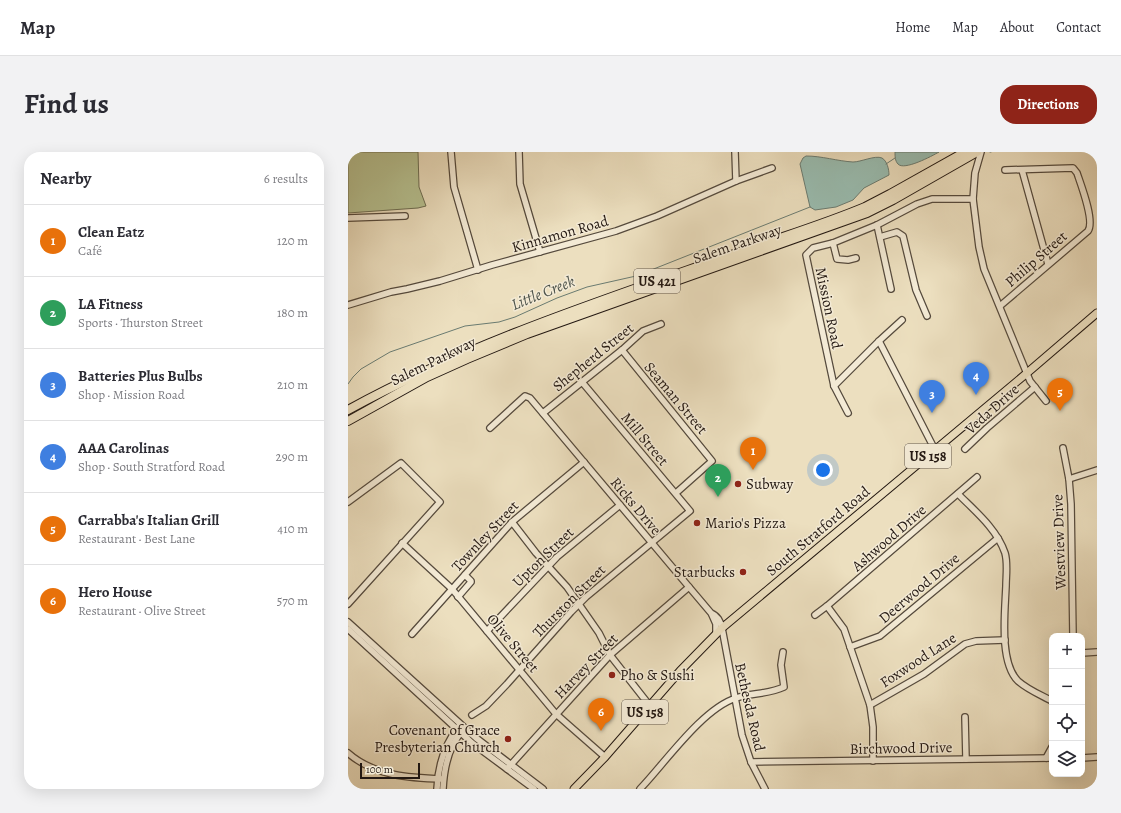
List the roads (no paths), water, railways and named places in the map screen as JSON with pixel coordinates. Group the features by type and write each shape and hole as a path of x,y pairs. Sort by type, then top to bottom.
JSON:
{"highway":[{"name":"Salem Parkway","path":"348,410 412,377 524,328 865,207 965,152"},
{"name":"Salem Parkway","path":"348,421 428,377 520,336 867,213 977,152"}],"main road":[{"name":"South Stratford Road","path":"574,789 605,757 680,671 722,628 1097,313"}],"street":[{"path":"452,152 454,187 478,270"},
{"path":"519,152 520,184 540,252"},
{"path":"735,152 736,181"},
{"path":"981,152 973,199 979,247 984,268 1030,381 1046,401"},
{"name":"Kinnamon Road","path":"348,305 391,292 407,290 616,231 657,216 736,181 772,168"},
{"name":"Philip Street","path":"1000,306 1090,228 1090,219 1077,173 1074,168 1022,170"},
{"path":"1005,170 1022,170 1048,264"},
{"name":"Mission Road","path":"834,386 806,255 813,248 833,243 877,225 918,204 932,199 973,199"},
{"path":"348,218 405,216"},
{"path":"877,225 891,289"},
{"path":"880,237 897,232 903,236 916,290 927,316"},
{"path":"833,243 837,259 848,260 856,258"},
{"name":"Mission Road","path":"834,386 902,320"},
{"name":"Shepherd Street","path":"543,413 622,350 643,331 661,324"},
{"path":"879,341 935,450"},
{"name":"Seaman Street","path":"622,350 712,461 676,493"},
{"name":"Mill Street","path":"582,382 690,511"},
{"path":"834,386 848,413"},
{"name":"Veda Drive","path":"965,449 1035,387"},
{"name":"Ricks Drive","path":"490,428 525,396 530,398 711,613 716,624 716,634"},
{"name":"Westview Drive","path":"1063,448 1069,480 1071,504 1073,633"},
{"name":"Townley Street","path":"412,634 512,522 584,462"},
{"path":"348,502 401,463 440,502 348,604"},
{"path":"1069,480 1097,470"},
{"name":"Ashwood Drive","path":"815,615 977,478"},
{"path":"958,494 994,532 1006,555 1005,640 1007,661 1011,671 1017,680 1027,688 1049,699"},
{"name":"Upton Street","path":"487,631 566,548 620,505"},
{"name":"Thurston Street","path":"472,715 486,706 579,604 651,542 690,511"},
{"path":"512,522 567,587 599,634 610,655 650,706"},
{"name":"Deerwood Drive","path":"850,647 880,636 998,538"},
{"name":"Olive Street","path":"402,543 452,589 556,714 605,757"},
{"path":"458,597 471,582 465,575"},
{"name":"Harvey Street","path":"509,767 610,655 689,586"},
{"path":"827,606 844,629 870,705 873,727 873,760"},
{"name":"Ricks Drive","path":"711,613 716,615 722,628"},
{"path":"348,622 444,714 480,742 534,789"},
{"name":"Bethesda Road","path":"722,628 742,735 751,762 765,789"},
{"path":"348,629 416,688"},
{"name":"Foxwood Lane","path":"870,705 924,674 965,644 980,640 1005,640"},
{"path":"640,789 706,716 720,706 736,699 784,687 781,665 782,652"},
{"path":"1085,653 1097,652"},
{"path":"965,718 966,759"},
{"path":"437,789 446,754 461,728"},
{"path":"348,753 360,763 374,770 390,774 440,779"},
{"path":"1085,758 1097,757"},
{"name":"Birchwood Drive","path":"751,762 1049,758"},
{"path":"509,767 543,789"},
{"path":"440,779 443,789"}],"water":[{"path":"895,152 939,152 918,162 901,166 896,161"},
{"path":"806,156 853,162 879,157 884,159 889,175 864,188 853,200 836,207 815,210 810,207 800,164"}],"waterway":[{"name":"Little Creek","path":"886,164 895,158"},
{"name":"Little Creek","path":"348,384 361,369 390,352 465,326 499,322 515,317 557,298 587,287 636,276 810,207"}],"place":[{"name":"AAA Carolinas","path":"976,395"},
{"name":"Carrabba's Italian Grill","path":"1060,411"},
{"name":"Batteries Plus Bulbs","path":"932,413"},
{"name":"Clean Eatz","path":"753,470"},
{"name":"Subway","path":"738,484"},
{"name":"LA Fitness","path":"718,497"},
{"name":"Mario's Pizza","path":"697,523"},
{"name":"Starbucks","path":"743,572"},
{"name":"Pho & Sushi","path":"612,675"},
{"name":"Hero House","path":"601,731"},
{"name":"Covenant of Grace Presbyterian Church","path":"508,739"}]}
